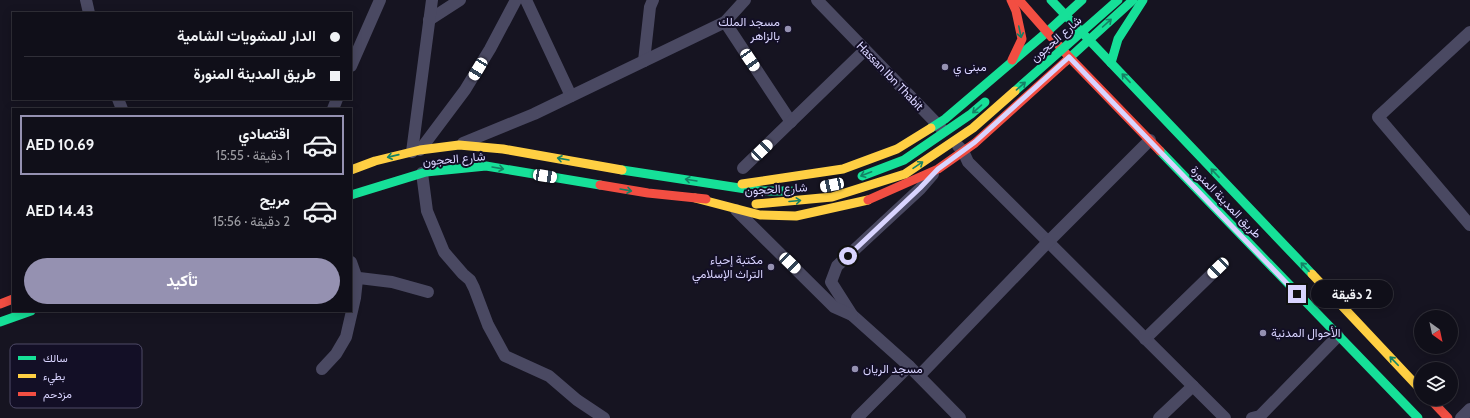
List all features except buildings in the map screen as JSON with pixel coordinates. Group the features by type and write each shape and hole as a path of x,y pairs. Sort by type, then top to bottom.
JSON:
{"main road":[{"path":"1011,0 1016,11 1022,39 1011,63"},
{"name":"طريق المدينة المنورة","path":"1019,0 1069,57 1418,418"},
{"name":"طريق المدينة المنورة","path":"1050,0 1089,39 1414,383"},
{"path":"730,186 843,169 897,149 945,119 1047,32 1082,0"},
{"name":"شارع الحجون","path":"352,195 422,173 486,166 648,193 756,204 832,197 905,174 973,128 1118,0"},
{"path":"695,198 760,215 796,216 872,199 938,169 975,142 1133,0"},
{"path":"1111,63 1118,39 1143,0"},
{"name":"شارع الحجون","path":"1048,47 1084,16"},
{"path":"853,179 904,160 971,114 994,94"},
{"name":"شارع الحجون","path":"352,170 375,161 416,151 460,145 503,149 634,172 759,191 804,191 811,189"},
{"path":"0,304 12,299"},
{"path":"0,322 28,312"},
{"path":"1437,406 1448,418"}],"street":[{"path":"86,0 90,12"},
{"path":"352,64 380,0"},
{"path":"416,151 432,0"},
{"path":"429,20 460,0"},
{"path":"416,151 465,90 490,49 516,0"},
{"path":"526,0 571,96"},
{"path":"644,61 650,7 653,0"},
{"path":"460,145 534,114 725,22 745,0"},
{"name":"Hassan Ibn Thabit","path":"817,0 963,151 968,162 1225,418"},
{"path":"725,22 791,122"},
{"path":"1469,221 1378,117 1470,32"},
{"path":"743,168 865,50"},
{"path":"919,376 1048,242 1150,140"},
{"path":"938,169 920,188 837,266 831,282 852,315 909,366 960,418"},
{"path":"422,173 427,211 444,252 470,280 488,326 505,356 549,376 577,400 604,418"},
{"path":"734,208 834,307 852,315"},
{"path":"352,267 355,298 352,311"},
{"path":"1146,339 1218,268"},
{"path":"354,278 392,282 428,292"},
{"path":"322,369 336,354 346,337 352,312"},
{"path":"1252,418 1260,416 1338,336"},
{"path":"857,418 909,366"},
{"path":"1159,418 1193,386"},
{"path":"1461,418 1470,409"}],"traffic: fast":[{"path":"1051,0 1312,274"},
{"path":"931,128 945,119 1047,32 1082,0"},
{"path":"1015,91 1118,0"},
{"path":"1066,61 1133,0"},
{"path":"1111,63 1118,39 1143,0"},
{"path":"862,176 904,160 971,114 985,102"},
{"path":"1160,151 1418,418"},
{"path":"352,195 426,172 486,166 600,185"},
{"path":"622,170 759,191"},
{"path":"759,191 791,191"},
{"path":"0,322 28,312"}],"traffic: slow":[{"path":"756,204 832,197 905,174 973,128 1015,91"},
{"path":"742,184 843,169 897,149 931,128"},
{"path":"352,170 375,161 420,150 459,145 503,149 622,170"},
{"path":"695,198 760,215 796,216 868,200"},
{"path":"1312,274 1414,383"}],"traffic: jam":[{"path":"1011,0 1016,11 1022,39 1012,60"},
{"path":"1019,0 1069,57 1160,151"},
{"path":"868,200 938,169 975,143 1066,61"},
{"path":"600,185 648,193 706,199"},
{"path":"0,304 12,299"},
{"path":"1437,406 1448,418"}],"place":[{"name":"مسجد الملك بالزاهر","path":"788,29"},
{"name":"مبنى ي","path":"945,67"},
{"name":"مكتبة إحياء التراث الإسلامي","path":"771,267"},
{"name":"الأحوال المدنية","path":"1263,333"},
{"name":"مسجد الريان","path":"855,369"}],"route":[{"path":"848,256 938,169 975,142 1069,57 1297,294"}]}
